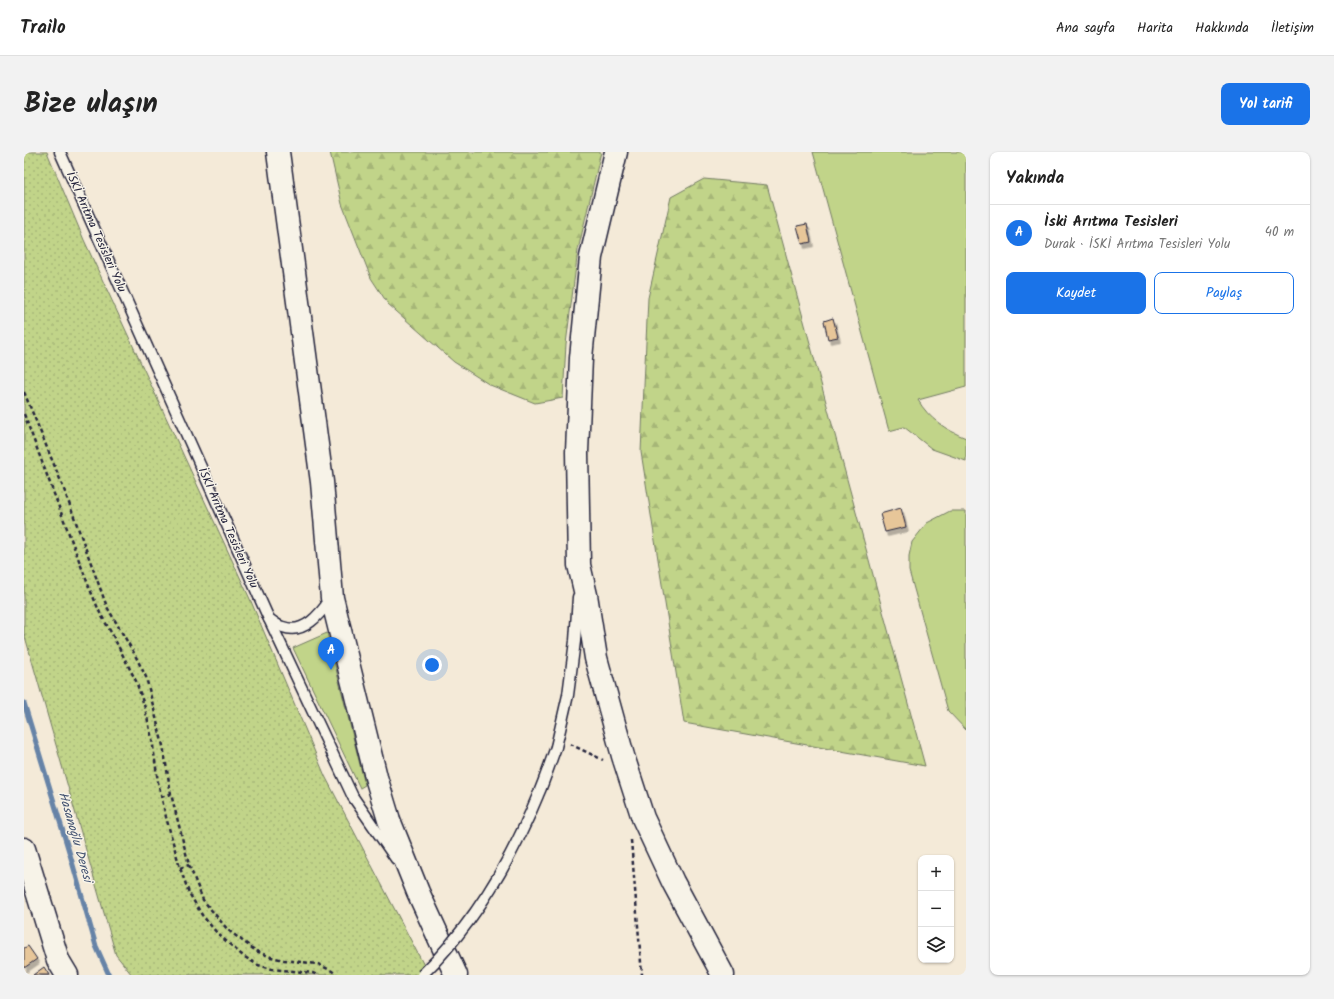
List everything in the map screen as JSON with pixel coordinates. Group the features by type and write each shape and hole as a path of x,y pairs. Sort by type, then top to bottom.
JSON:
{"street":[{"name":"İSKİ Arıtma Tesisleri Yolu","path":"278,152 322,482 332,598 376,777 389,820 418,892 456,975"},
{"path":"616,152 591,257 581,358 577,452 579,565 586,595 596,658 643,818 673,882 723,975"},
{"path":"24,849 58,960 67,975"}],"lane":[{"name":"İSKİ Arıtma Tesisleri Yolu","path":"60,152 269,620 353,797 418,892"},
{"path":"422,975 461,931 491,889 516,843 538,796 556,747 568,695 575,641 579,565"},
{"path":"269,620 283,628 294,628 307,625 317,616 332,598"}],"path":[{"path":"24,392 62,484 107,607 146,677 163,746 171,794 189,865 203,900 228,930 256,951 271,957 318,964 337,975"},
{"path":"24,414 89,587 100,613 136,680 145,708 152,739 161,797 180,868 189,893 202,916 217,933 243,956 258,965 272,969 313,973 317,975"},
{"path":"569,744 628,771"},
{"path":"161,797 171,794"},
{"path":"631,836 642,975"},
{"path":"180,868 189,865"}],"green space":[{"path":"24,152 47,152 84,240 250,599 325,776 429,975 132,975 116,955 24,633"},
{"path":"330,152 601,152 578,250 566,344 563,398 535,403 490,385 454,362 388,304 371,278 342,204"},
{"path":"813,152 966,152 966,387 918,400 927,413 939,423 966,438 966,461 932,449 904,427 889,431"},
{"path":"704,179 767,185 925,766 684,723 641,452 648,298 671,197"},
{"path":"950,511 966,511 966,730 948,711 909,571 909,556 912,542 927,523"},
{"path":"327,633 365,785 360,788 293,648"}],"building":[{"path":"807,224 811,242 802,244 797,226"},
{"path":"833,318 838,337 828,339 824,321"},
{"path":"901,508 906,527 885,532 880,514"},
{"path":"28,946 37,959 24,968 24,948"},
{"path":"44,967 49,975 33,975"}],"waterway":[{"name":"Hasanoğlu Deresi","path":"24,703 96,946 109,975"}],"place":[{"name":"İski Arıtma Tesisleri","path":"331,670"}]}
